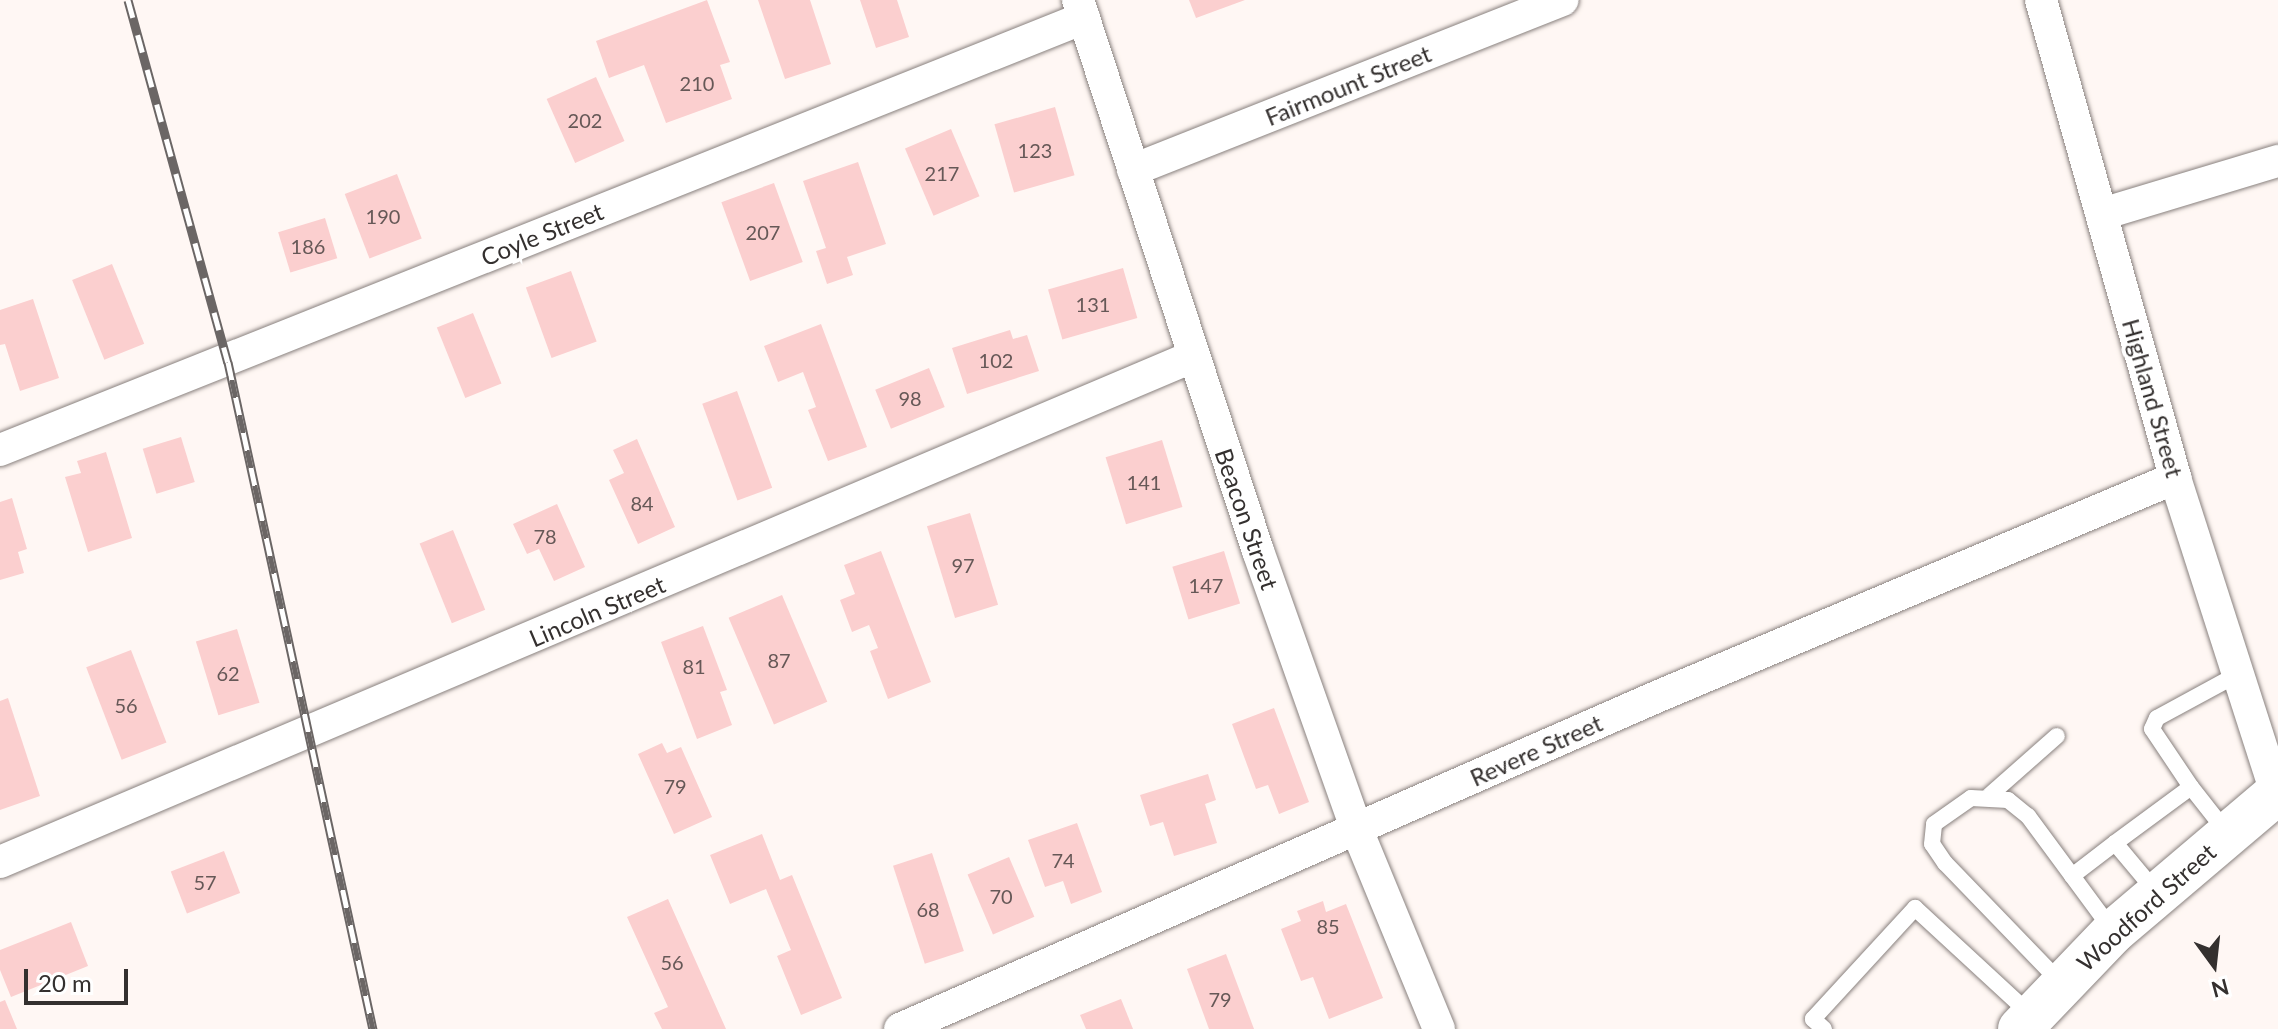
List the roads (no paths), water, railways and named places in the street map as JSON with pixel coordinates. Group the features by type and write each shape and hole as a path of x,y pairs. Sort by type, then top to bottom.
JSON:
{"main road":[{"name":"Woodford Street","path":"2026,1023 2113,932 2277,792"}],"street":[{"name":"Fairmount Street","path":"1133,170 1563,0"},
{"name":"Highland Street","path":"2041,0 2175,478 2277,792"},
{"name":"Beacon Street","path":"1081,9 1192,357 1357,830 1439,1029"},
{"name":"Coyle Street","path":"0,450 1081,9"},
{"path":"2102,214 2278,161"},
{"name":"Lincoln Street","path":"0,862 1192,357"},
{"name":"Revere Street","path":"900,1029 2175,478"}],"lane":[{"path":"2228,834 2191,787 2152,729 2157,718 2238,674"},
{"path":"1990,795 2057,736"},
{"path":"2072,876 2191,787"},
{"path":"2062,984 1932,844 1934,824 1971,798 1990,795 2008,800 2028,816 2113,932"},
{"path":"2115,843 2158,894"},
{"path":"1813,1026 1915,908 2026,1023"}],"railway":[{"path":"128,0 228,362 373,1029"}]}
